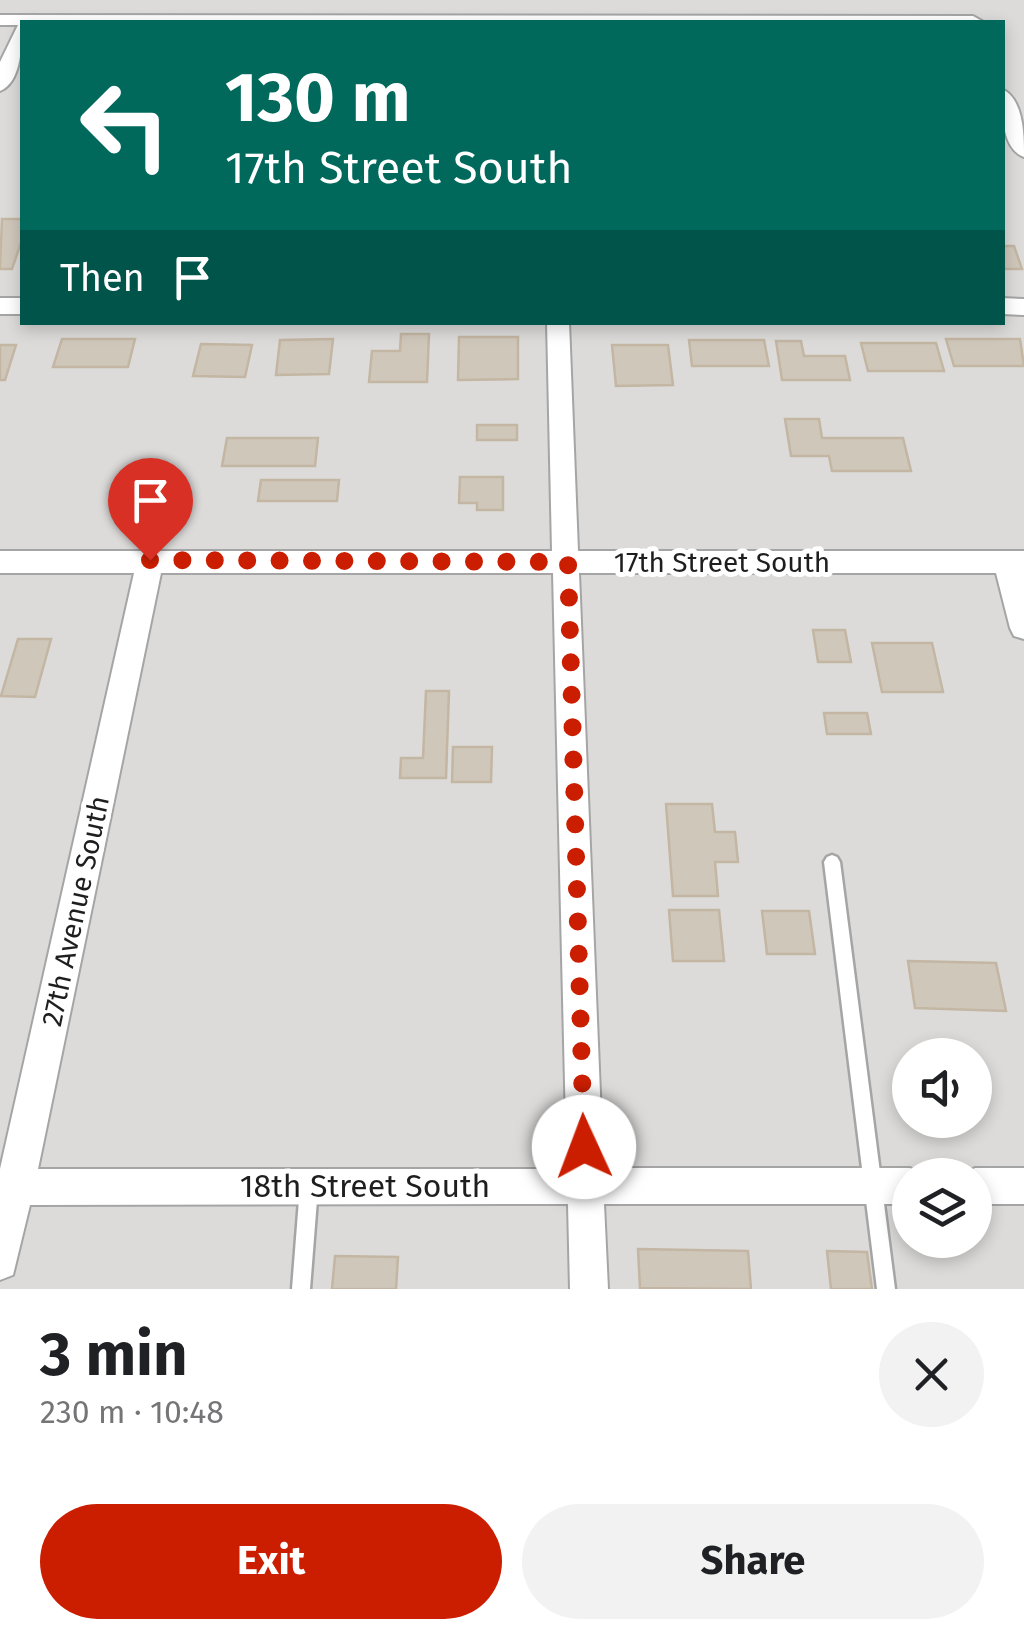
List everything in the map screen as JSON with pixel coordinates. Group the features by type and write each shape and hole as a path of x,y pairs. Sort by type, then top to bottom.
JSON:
{"street":[{"path":"0,85 20,36"},
{"path":"1005,104 1024,151"},
{"path":"558,325 589,1289"},
{"name":"27th Avenue South","path":"0,1262 8,1187 150,560"},
{"name":"17th Street South","path":"0,562 1015,562"},
{"path":"1015,562 1024,628"},
{"name":"18th Street South","path":"8,1187 892,1186"},
{"path":"992,1186 1024,1186"}],"lane":[{"path":"832,862 886,1289"},
{"path":"301,1289 310,1186"}],"shaded area":[{"path":"0,0 1024,0 1024,1289 0,1289"}],"building":[{"path":"2,219 20,219 20,246 12,269 0,269"},
{"path":"1005,246 1014,246 1022,269 1005,269"},
{"path":"401,334 429,334 427,382 369,382 372,351 400,351"},
{"path":"459,337 518,337 518,379 458,380"},
{"path":"62,339 135,339 128,367 53,367"},
{"path":"333,339 329,374 276,375 280,340"},
{"path":"946,339 1020,339 1024,366 954,366"},
{"path":"689,340 764,340 769,366 692,366"},
{"path":"776,341 801,341 804,356 845,356 850,380 782,380"},
{"path":"861,343 936,343 944,371 868,371"},
{"path":"201,344 252,345 245,377 193,376"},
{"path":"0,345 16,345 5,380 0,380"},
{"path":"612,345 668,345 673,385 616,386"},
{"path":"785,419 819,419 822,438 903,438 911,471 832,471 829,456 791,456"},
{"path":"477,425 517,425 517,440 477,440"},
{"path":"227,438 318,438 315,466 222,466"},
{"path":"460,477 503,477 503,510 477,510 477,503 459,503"},
{"path":"261,480 339,480 337,501 258,501"},
{"path":"813,630 845,630 851,662 818,662"},
{"path":"18,639 51,639 35,697 1,696"},
{"path":"872,643 932,643 943,692 882,692"},
{"path":"426,691 449,691 446,778 400,778 401,758 423,758"},
{"path":"824,713 867,713 871,734 827,734"},
{"path":"453,747 492,747 491,782 452,782"},
{"path":"666,804 712,804 715,832 735,832 738,862 715,862 718,896 673,896"},
{"path":"669,910 719,910 724,961 673,961"},
{"path":"762,911 809,911 815,954 767,954"},
{"path":"908,961 996,963 1006,1011 915,1008"},
{"path":"638,1249 748,1251 751,1289 640,1288"},
{"path":"827,1251 867,1252 872,1289 831,1289"},
{"path":"335,1256 398,1257 396,1289 332,1289"}],"route":[{"path":"150,560 568,562 584,1147"}]}
